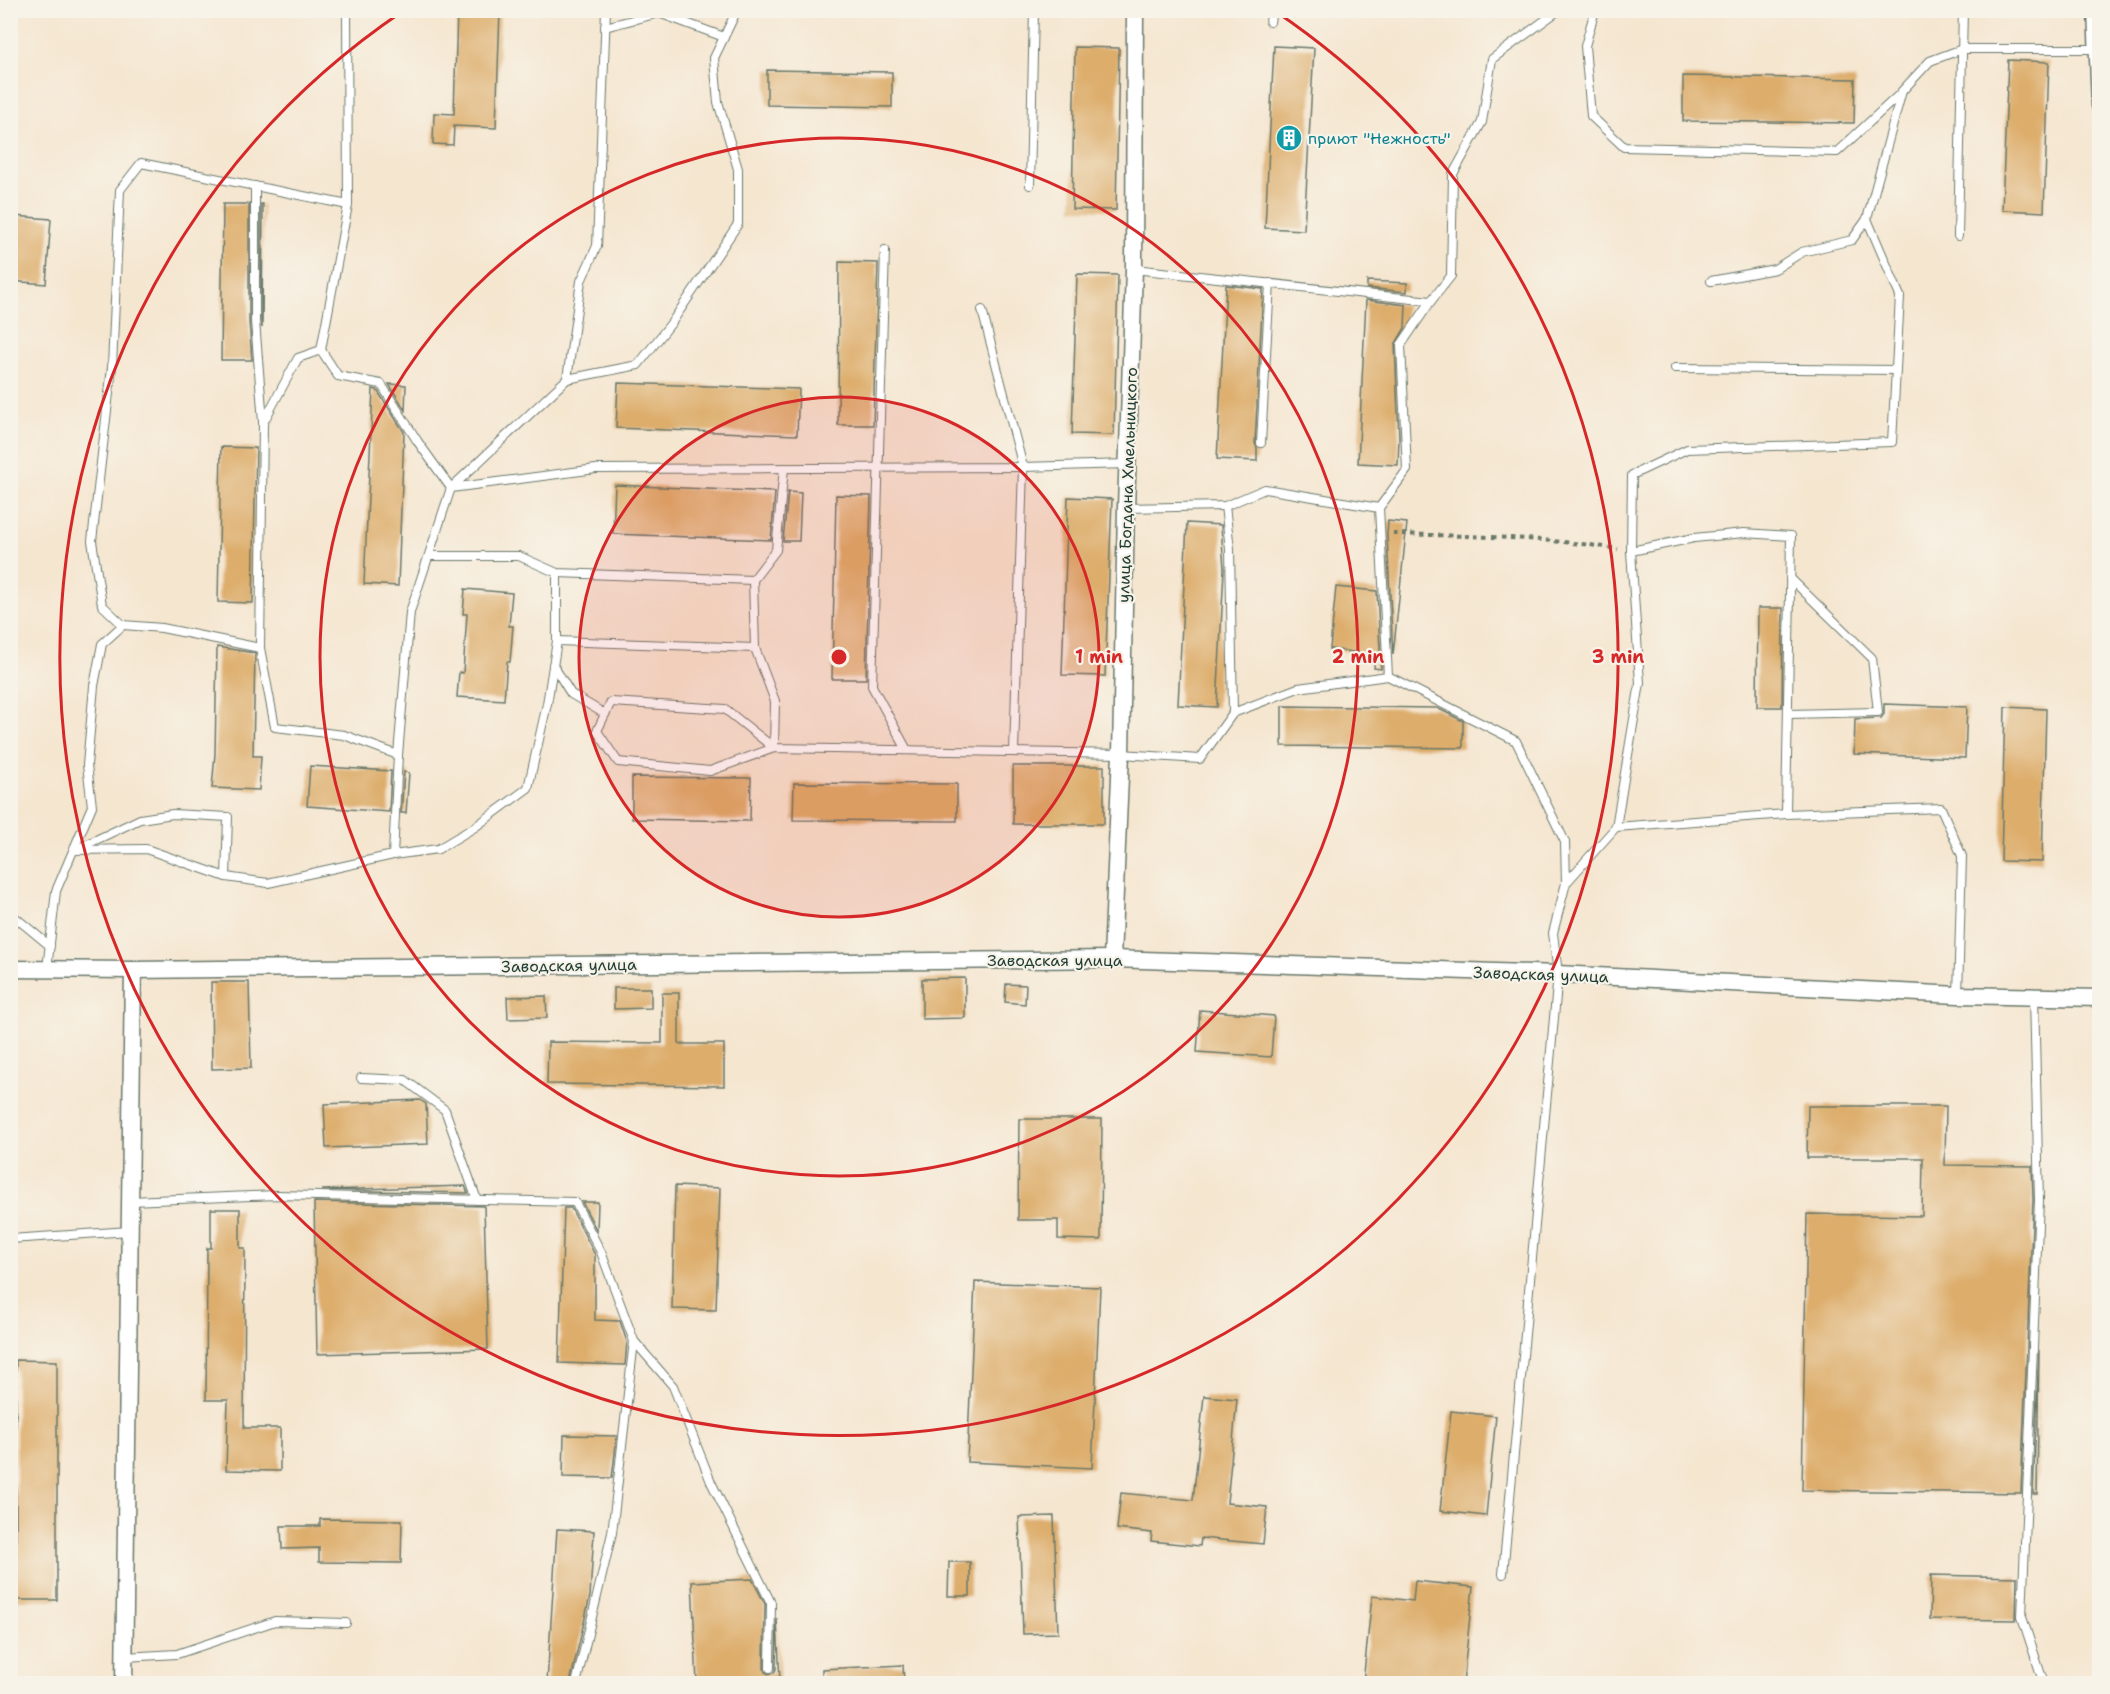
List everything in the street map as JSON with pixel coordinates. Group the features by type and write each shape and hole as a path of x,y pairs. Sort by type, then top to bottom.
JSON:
{"street":[{"name":"улица Богдана Хмельницкого","path":"1112,959 1121,754 1134,269 1135,10"},
{"path":"2096,10 2100,106"},
{"name":"Заводская улица","path":"10,969 133,970 1112,959 1558,974 1958,995 2100,998"},
{"path":"124,1683 133,970"}],"lane":[{"path":"347,10 348,205 321,350 338,376 381,384 418,442 452,488"},
{"path":"567,379 581,281 597,246 606,10"},
{"path":"393,855 398,755 410,612 452,488 567,379 638,365 672,322 738,224 738,170 718,102 714,58 736,10"},
{"path":"1030,184 1034,10"},
{"path":"1270,22 1272,10"},
{"path":"1388,676 1379,508 1407,470 1401,345 1451,276 1453,174 1482,122 1492,59 1558,10"},
{"path":"1595,10 1585,46 1591,116 1624,147 1837,152 1902,91 1930,61 1962,49 2096,49"},
{"path":"1958,236 1964,10"},
{"path":"605,27 658,13 724,37"},
{"path":"1710,281 1775,269 1802,252 1852,240 1867,219 1902,91"},
{"path":"260,648 162,628 123,625 102,605 92,541 112,367 120,190 141,162 348,205"},
{"path":"255,186 255,321 263,423 260,648 275,727 344,735 398,755"},
{"path":"1566,883 1616,827 1641,683 1631,551 1632,475 1687,449 1892,442 1900,296 1867,219"},
{"path":"885,250 872,686 907,750"},
{"path":"1134,269 1431,301"},
{"path":"1261,443 1270,284"},
{"path":"982,310 1023,467 1014,752"},
{"path":"263,423 298,358 321,350"},
{"path":"1676,368 1896,370"},
{"path":"452,488 596,469 1023,467 1127,464"},
{"path":"774,748 775,701 755,648 753,580 776,550 783,468"},
{"path":"1126,508 1225,506 1266,489 1379,508"},
{"path":"1225,506 1230,549 1233,713"},
{"path":"1631,551 1694,538 1744,533 1791,536 1786,814"},
{"path":"429,556 519,556 557,573 753,580"},
{"path":"74,850 146,849 226,877 268,884 393,855 438,849 528,788 557,641 557,573"},
{"path":"1788,714 1878,712 1872,658 1790,578"},
{"path":"47,969 56,891 92,806 87,765 94,686 102,644 123,625"},
{"path":"557,641 755,648"},
{"path":"553,665 571,694 605,714"},
{"path":"774,748 725,710 611,702 597,731 618,762 710,771 774,748 1121,754 1200,759 1233,713 1298,688 1388,676 1516,741 1564,842 1566,883 1553,933 1558,974 1503,1574"},
{"path":"1616,827 1786,814 1941,808 1962,856 1958,995"},
{"path":"74,850 140,819 174,814 228,817 226,877"},
{"path":"10,913 50,945"},
{"path":"2034,996 2039,1200 2022,1617 2044,1683"},
{"path":"361,1078 405,1080 445,1110 477,1200"},
{"path":"130,1201 277,1195 575,1202 601,1252 634,1341 673,1386 711,1482 771,1603 770,1668"},
{"path":"10,1239 130,1231"},
{"path":"576,1683 612,1533 634,1341"},
{"path":"124,1657 177,1654 274,1621 346,1623"}],"path":[{"path":"1381,533 1518,537 1576,542 1631,551"}],"building":[{"path":"457,10 500,10 496,128 454,126 453,145 433,144 434,113 454,114"},
{"name":"приют \"Нежность\"","path":"1274,46 1314,48 1304,230 1265,228"},
{"path":"1075,47 1119,48 1116,210 1072,209"},
{"path":"2008,60 2049,62 2044,212 2002,210"},
{"path":"767,70 892,72 892,107 767,105"},
{"path":"1683,76 1855,79 1854,123 1683,121"},
{"path":"223,204 249,204 249,321 252,360 221,360"},
{"path":"261,204 263,204 262,328 261,321"},
{"path":"14,216 51,219 46,284 10,281"},
{"path":"839,262 878,263 873,425 838,425"},
{"path":"1077,274 1118,275 1114,435 1072,434"},
{"path":"1367,281 1407,283 1407,292 1367,288"},
{"path":"1226,285 1263,289 1255,443 1257,461 1217,459"},
{"path":"1366,300 1406,305 1405,328 1395,345 1398,465 1358,463"},
{"path":"618,383 799,389 797,435 616,428"},
{"path":"389,384 406,385 405,410"},
{"path":"373,389 377,390 404,432 398,586 364,584"},
{"path":"221,447 256,448 253,603 218,602"},
{"path":"615,485 775,492 771,540 613,534"},
{"path":"788,492 801,493 799,541 783,541"},
{"path":"836,495 871,496 866,679 832,679"},
{"path":"1068,497 1112,499 1105,676 1062,675"},
{"path":"1388,521 1407,523 1393,655 1387,535"},
{"path":"1187,523 1221,525 1224,569 1217,707 1178,705"},
{"path":"1336,587 1377,591 1381,669 1374,668 1375,655 1330,649"},
{"path":"465,589 512,593 509,626 513,626 504,700 457,697 459,672 463,673 467,614 463,614"},
{"path":"1758,608 1783,608 1782,707 1757,707"},
{"path":"217,647 255,653 253,756 261,756 259,790 212,788"},
{"path":"1884,704 1967,707 1965,758 1854,754 1855,719 1881,718 1884,714"},
{"path":"1282,706 1437,708 1463,721 1463,748 1282,746"},
{"path":"2005,707 2046,709 2042,862 2001,861"},
{"path":"310,766 391,771 389,812 307,806"},
{"path":"1013,766 1104,766 1104,824 1013,824"},
{"path":"404,772 409,773 406,813 401,813"},
{"path":"632,777 751,778 750,821 632,819"},
{"path":"794,783 957,784 957,821 793,820"},
{"path":"965,978 965,1018 922,1019 922,979"},
{"path":"211,982 249,982 251,1068 212,1069"},
{"path":"1006,984 1026,985 1025,1004 1005,1002"},
{"path":"614,988 651,988 651,1008 614,1009"},
{"path":"662,993 679,993 679,1044 724,1044 724,1086 547,1084 548,1042 662,1043"},
{"path":"546,996 547,1018 508,1019 507,997"},
{"path":"1200,1010 1274,1016 1271,1057 1197,1052"},
{"path":"420,1100 426,1104 428,1144 326,1148 324,1104"},
{"path":"1808,1106 1946,1106 1945,1165 2032,1166 2033,1200 2021,1493 1802,1490 1807,1214 1922,1216 1923,1158 1807,1158"},
{"path":"1019,1119 1102,1119 1101,1240 1058,1239 1058,1220 1018,1220"},
{"path":"465,1186 468,1193 322,1190"},
{"path":"675,1186 720,1188 716,1310 672,1309"},
{"path":"314,1202 484,1206 488,1349 317,1354"},
{"path":"582,1202 598,1202 597,1231"},
{"path":"564,1208 571,1208 595,1255 595,1320 620,1321 627,1342 625,1365 559,1363"},
{"path":"211,1209 240,1209 240,1248 245,1248 244,1428 280,1428 280,1471 226,1470 228,1400 206,1400 207,1248 211,1248"},
{"path":"975,1282 1100,1287 1092,1468 967,1462"},
{"path":"2039,1350 2037,1494 2033,1494"},
{"path":"16,1360 57,1361 57,1600 16,1600"},
{"path":"1204,1396 1237,1399 1227,1503 1267,1507 1263,1544 1201,1538 1200,1546 1151,1541 1152,1533 1117,1529 1121,1493 1193,1500"},
{"path":"1451,1411 1496,1416 1486,1516 1440,1511"},
{"path":"564,1435 617,1436 612,1478 563,1477"},
{"path":"1054,1516 1058,1633 1023,1634 1019,1517"},
{"path":"320,1519 402,1520 401,1563 319,1562 319,1548 282,1549 281,1526 320,1526"},
{"path":"557,1529 594,1531 590,1596 570,1683 547,1683"},
{"path":"949,1562 970,1562 970,1596 948,1596"},
{"path":"1931,1575 2017,1577 2016,1620 1930,1619"},
{"path":"752,1579 765,1604 764,1668 769,1674 774,1673 776,1669 777,1618 780,1683 697,1683 692,1582"},
{"path":"1415,1581 1473,1587 1463,1683 1363,1683 1372,1596 1413,1601"},
{"path":"903,1665 904,1683 822,1683 822,1669"}],"place":[{"name":"приют \"Нежность\"","path":"1289,138"}]}
